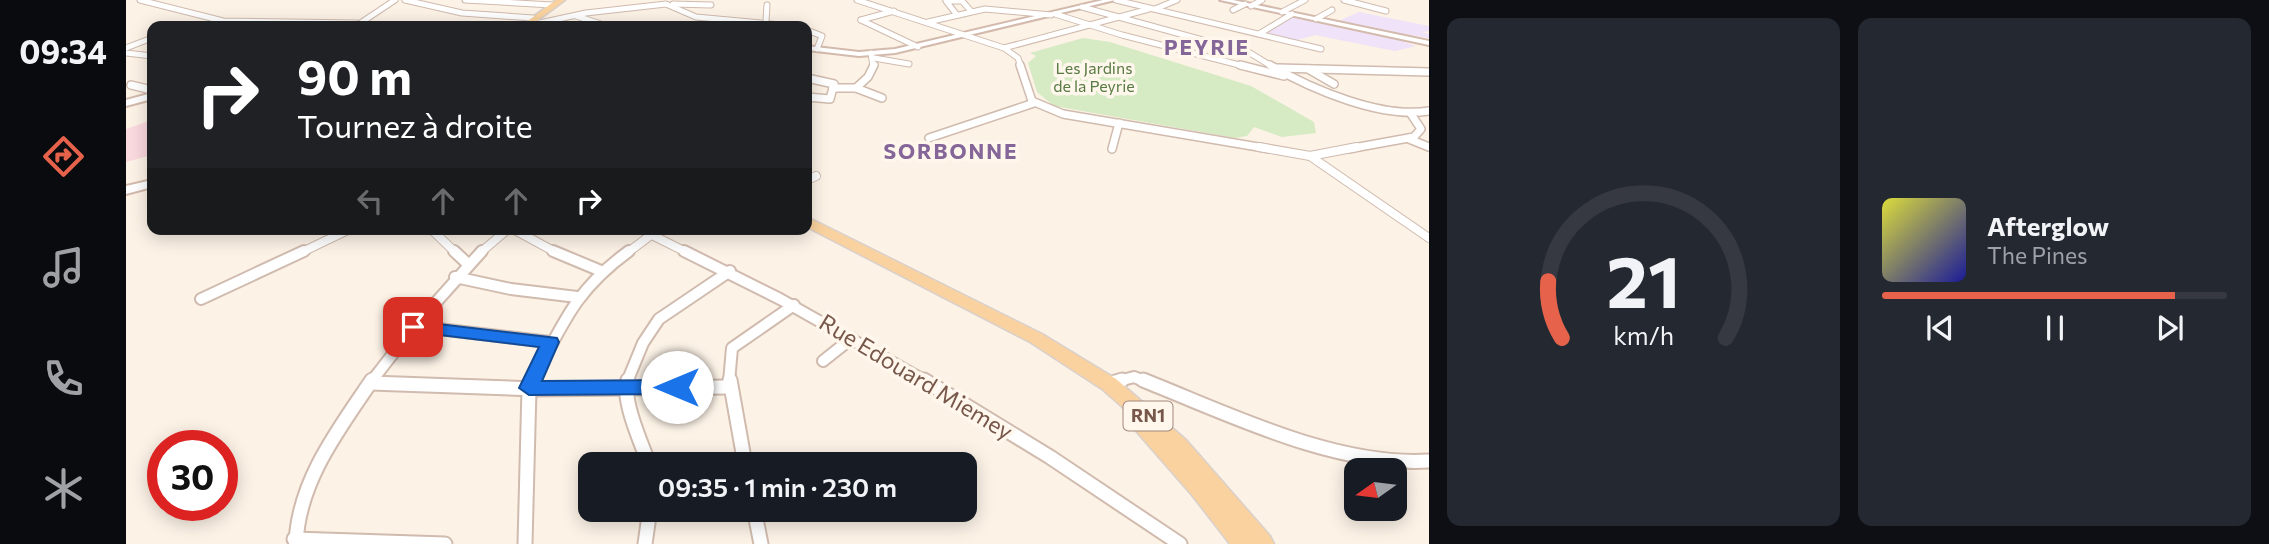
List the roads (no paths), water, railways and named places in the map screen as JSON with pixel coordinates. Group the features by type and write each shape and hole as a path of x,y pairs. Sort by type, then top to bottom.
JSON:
{"main road":[{"path":"530,21 561,0"},
{"path":"812,48 873,56 1114,0"},
{"path":"1223,0 1429,43"},
{"path":"126,103 147,97"},
{"path":"126,190 147,185"},
{"name":"RN1","path":"812,224 1036,338 1109,384 1179,446 1262,544"},
{"name":"RN1","path":"1004,323 1077,371 1128,411 1173,458 1244,544"}],"street":[{"path":"140,0 223,21"},
{"path":"362,21 395,0"},
{"path":"405,0 462,13 533,18"},
{"path":"465,0 552,5"},
{"path":"858,0 1004,48 1018,58 1028,93 1034,103 1063,114 1310,156 1409,139 1418,135 1421,129 1410,114"},
{"path":"1114,0 1321,49"},
{"path":"1004,48 1154,9 1177,0"},
{"path":"1233,10 1262,0"},
{"path":"1282,12 1305,0"},
{"path":"1344,0 1386,11"},
{"path":"957,15 946,1 962,1 971,11"},
{"path":"1354,3 1375,2"},
{"path":"672,4 693,16 766,21 767,5"},
{"path":"549,21 629,6 711,5"},
{"path":"1082,7 1242,51 1278,68 1290,77"},
{"path":"928,22 971,11 996,8 1053,14 1290,77 1356,102 1410,114 1429,111"},
{"path":"1316,19 1332,10"},
{"path":"895,11 861,20 918,47"},
{"path":"1262,34 1292,14"},
{"path":"572,16 590,21"},
{"path":"812,32 822,37 817,49"},
{"path":"126,48 147,40"},
{"path":"126,53 147,55"},
{"path":"856,88 870,77 873,56 909,64"},
{"path":"1278,68 1426,73"},
{"path":"1307,69 1334,84"},
{"path":"812,78 830,80 833,88 830,99 812,97"},
{"path":"131,85 147,89"},
{"path":"833,88 856,88 882,98"},
{"path":"929,138 1034,103"},
{"path":"1112,149 1119,123"},
{"path":"1409,139 1429,147"},
{"path":"1310,156 1429,238"},
{"path":"812,178 816,176"},
{"path":"201,299 337,235"},
{"path":"437,235 468,264"},
{"path":"445,544 295,541 294,525 305,495 337,430 413,327 455,277 485,246 500,235"},
{"path":"524,235 576,263 601,271"},
{"path":"525,544 529,388 550,342 577,297 601,271 643,235"},
{"name":"Rue Edouard Miemey","path":"652,235 730,271 852,338 1017,437 1180,544"},
{"path":"645,452 633,419 626,386 643,343 659,319 730,271"},
{"path":"455,277 511,289 577,297"},
{"path":"743,452 729,387 732,348 794,305"},
{"path":"413,327 550,342"},
{"path":"823,361 852,338"},
{"path":"1109,384 1133,377 1369,460 1419,464 1429,461"},
{"path":"371,383 529,388 729,387"},
{"path":"645,544 648,522"},
{"path":"757,522 761,544"}],"district":[{"name":"PEYRIE","path":"1207,48"},
{"name":"SORBONNE","path":"951,152"}],"park label":[{"name":"Les Jardins de la Peyrie","path":"1094,77"}]}
